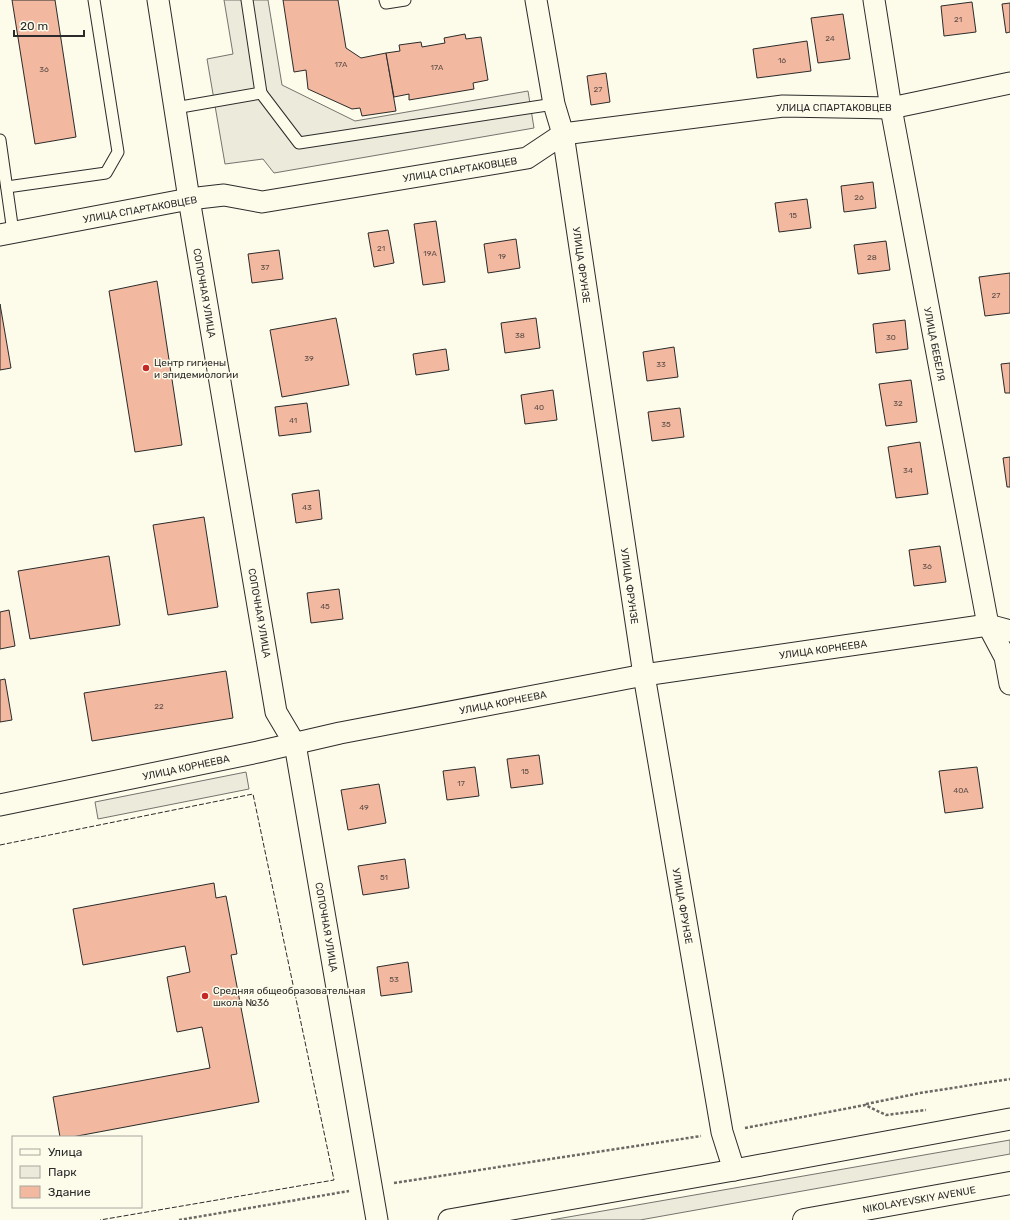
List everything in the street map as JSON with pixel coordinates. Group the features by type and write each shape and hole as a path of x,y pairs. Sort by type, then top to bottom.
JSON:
{"main road":[{"name":"NIKOLAYEVSKIY AVENUE","path":"804,1220 1010,1183"}],"street":[{"name":"СОПОЧНАЯ УЛИЦА","path":"158,0 189,199 276,712 295,744 377,1220"},
{"name":"УЛИЦА ФРУНЗЕ","path":"536,0 554,104 563,134 644,676 722,1132 734,1170"},
{"name":"УЛИЦА БЕБЕЛЯ","path":"874,0 891,108 988,625 1005,656 1010,684"},
{"name":"УЛИЦА СПАРТАКОВЦЕВ","path":"7,234 189,199 224,196 262,202 527,158 563,134 783,106 891,108 1010,83"},
{"name":"УЛИЦА КОРНЕЕВА","path":"0,805 295,744 340,733 644,676 988,625 1010,631"},
{"path":"449,1220 734,1170 1010,1119"}],"lane":[{"path":"7,187 106,173 118,152 94,0"},
{"path":"247,0 261,93 299,143 554,104"},
{"path":"385,0 386,3 405,0"},
{"path":"175,108 261,93"},
{"path":"0,140 7,187 7,234"}],"path":[{"path":"742,1129 920,1093 1010,1079"},
{"path":"865,1105 886,1115"},
{"path":"390,1184 706,1135"},
{"path":"179,1220 354,1190"}],"green space":[{"path":"1010,1140 1010,1154 640,1220 551,1220"}],"shaded area":[{"path":"224,0 268,0 282,85 355,121 528,91 534,128 274,173 263,159 225,164 207,59 233,54"},
{"path":"246,772 249,789 98,819 95,802"}],"building":[{"path":"12,0 55,0 76,137 35,144"},
{"path":"283,0 338,0 346,48 361,58 386,53 396,111 362,116 360,108 352,109 308,89 306,70 294,72"},
{"path":"972,2 976,32 944,36 941,6"},
{"path":"1010,3 1010,32 1006,33 1002,4"},
{"path":"843,14 850,59 818,63 811,18"},
{"path":"465,34 466,39 481,37 488,80 473,83 474,89 409,100 409,94 394,97 386,53 400,51 399,45 421,42 422,47 445,43 444,38"},
{"path":"807,41 811,71 757,78 753,49"},
{"path":"606,73 610,102 591,105 587,76"},
{"path":"873,182 876,208 844,212 841,186"},
{"path":"807,199 811,228 779,232 775,203"},
{"path":"436,221 445,282 423,285 414,224"},
{"path":"388,230 394,263 374,267 368,233"},
{"path":"516,239 520,268 488,273 484,244"},
{"path":"886,241 890,270 858,274 854,245"},
{"path":"279,250 283,279 252,283 248,254"},
{"path":"1010,273 1010,313 985,316 979,277"},
{"name":"Центр гигиены и эпидемиологии","path":"157,281 182,445 135,452 109,291"},
{"path":"0,304 11,368 0,370"},
{"path":"336,318 349,385 282,397 270,330"},
{"path":"536,318 540,348 505,353 501,323"},
{"path":"905,320 908,349 876,353 873,324"},
{"path":"674,347 678,377 647,381 643,352"},
{"path":"446,349 449,370 416,375 413,354"},
{"path":"1010,363 1010,393 1005,393 1001,364"},
{"path":"911,380 917,422 886,426 879,384"},
{"path":"553,390 557,420 525,424 521,395"},
{"path":"307,403 311,432 279,436 275,407"},
{"path":"680,408 684,437 652,441 648,412"},
{"path":"920,442 928,494 896,498 888,447"},
{"path":"1010,457 1010,487 1007,487 1003,458"},
{"path":"319,490 322,519 296,523 292,494"},
{"path":"204,517 218,607 168,615 153,525"},
{"path":"940,546 946,582 914,586 909,550"},
{"path":"109,556 120,625 30,639 18,571"},
{"path":"339,589 343,619 311,623 307,593"},
{"path":"9,610 15,646 0,649 0,612"},
{"path":"226,671 233,718 92,741 84,693"},
{"path":"5,679 12,720 0,722 0,680"},
{"path":"539,755 543,784 511,788 507,759"},
{"path":"475,767 479,796 447,800 443,771"},
{"path":"977,767 983,808 945,813 939,771"},
{"path":"379,784 386,823 348,830 341,790"},
{"path":"405,859 409,888 363,895 358,866"},
{"name":"Средняя общеобразовательная школа №36","path":"214,883 216,898 226,896 237,954 231,955 259,1102 77,1136 60,1136 53,1097 210,1068 202,1027 177,1032 167,977 190,972 185,946 83,965 73,909"},
{"path":"408,962 412,992 381,996 377,967"}],"fence":[{"path":"0,845 253,794 334,1180 100,1220"}],"place":[{"name":"Центр гигиены и эпидемиологии","path":"146,368"},
{"name":"Средняя общеобразовательная школа №36","path":"205,996"}]}
